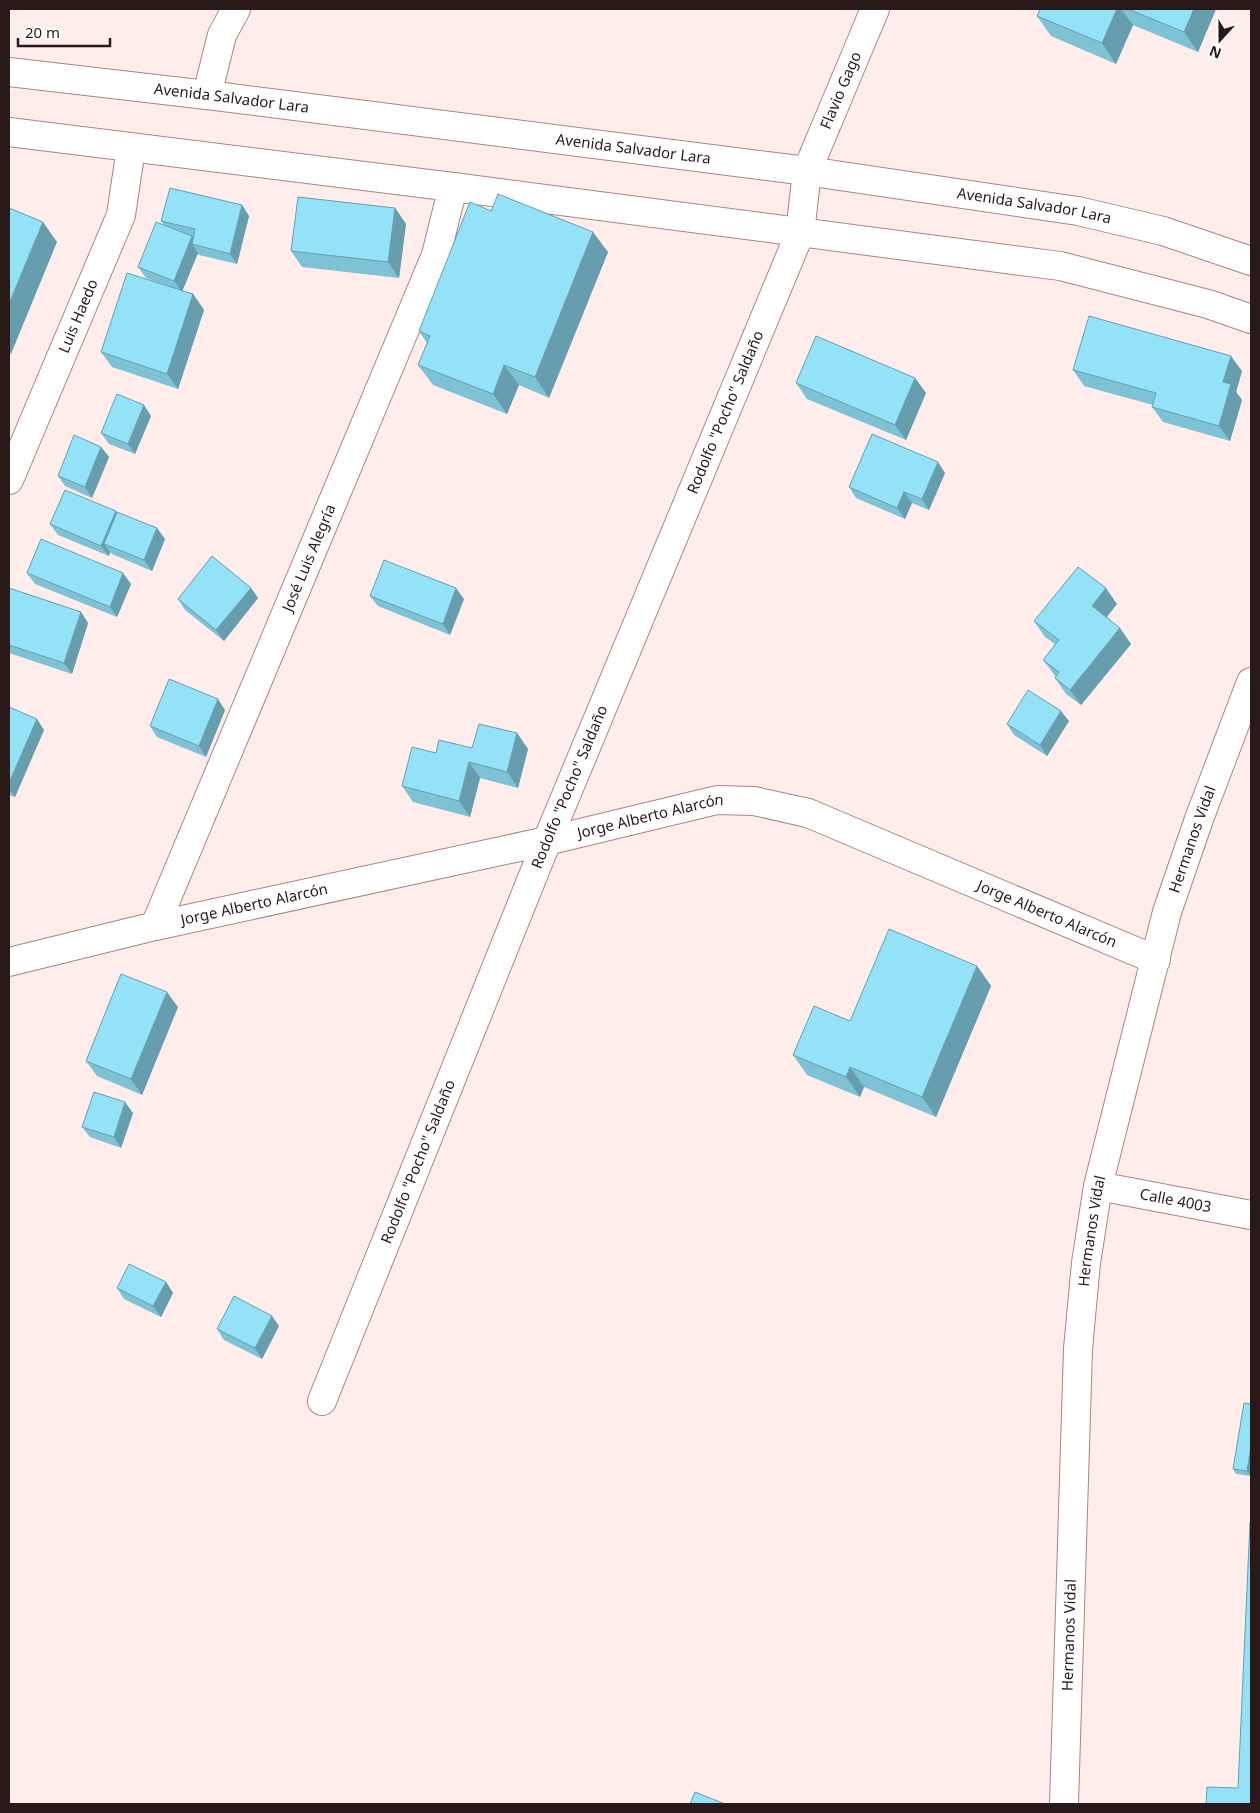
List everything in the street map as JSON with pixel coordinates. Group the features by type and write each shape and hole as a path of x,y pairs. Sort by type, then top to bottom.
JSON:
{"street":[{"path":"207,95 222,35 236,9"},
{"name":"Flavio Gago","path":"807,171 875,9"},
{"name":"Avenida Salvador Lara","path":"9,72 207,95 807,171 1078,210 1163,231 1251,261"},
{"path":"9,132 453,187 1060,266 1208,304 1251,319"},
{"name":"Luis Haedo","path":"9,480 121,215 131,148"},
{"name":"Rodolfo \"Pocho\" Saldaño","path":"322,1401 548,841 800,233 807,171"},
{"name":"José Luis Alegría","path":"156,926 436,255 453,187"},
{"name":"Hermanos Vidal","path":"1064,1804 1078,1349 1086,1263 1098,1186 1168,912 1182,866 1251,682"},
{"name":"Jorge Alberto Alarcón","path":"9,962 156,926 548,841 716,800 754,801 808,813 1156,960"},
{"name":"Calle 4003","path":"1098,1186 1251,1215"}],"building":[{"path":"1040,9 1117,9 1102,43 1037,16"},
{"path":"1128,9 1194,9 1184,32"},
{"path":"170,188 242,205 230,254 192,244 195,229 161,221"},
{"path":"498,194 593,232 535,377 504,365 493,394 418,365 430,336 419,331 470,202 491,211"},
{"path":"298,197 395,208 388,262 291,251"},
{"path":"9,208 43,222 9,304"},
{"path":"156,222 192,236 174,281 138,267"},
{"path":"127,273 193,294 167,374 101,352"},
{"path":"1089,316 1231,356 1223,382 1231,384 1219,426 1152,407 1156,393 1073,370"},
{"path":"816,336 915,378 895,425 796,383"},
{"path":"117,394 144,405 128,444 101,433"},
{"path":"872,434 938,462 922,499 904,492 897,508 849,487"},
{"path":"74,435 101,447 85,487 58,476"},
{"path":"65,490 116,511 101,546 50,524"},
{"path":"117,512 157,528 144,560 104,544"},
{"path":"41,539 123,573 110,607 27,573"},
{"path":"212,556 251,588 216,630 178,599"},
{"path":"384,560 456,588 443,624 370,596"},
{"path":"1078,567 1106,588 1092,606 1120,628 1070,690 1055,678 1059,672 1043,660 1059,640 1034,621"},
{"path":"9,588 81,612 64,663 9,645"},
{"path":"169,679 218,699 199,746 150,726"},
{"path":"1028,690 1061,711 1040,745 1007,724"},
{"path":"9,707 37,719 9,783"},
{"path":"479,724 517,733 507,772 469,762 459,801 402,786 412,747 436,753 439,740 472,748"},
{"path":"889,929 977,966 922,1097 850,1067 846,1077 793,1055 814,1006 850,1021"},
{"path":"121,974 167,992 131,1079 86,1061"},
{"path":"94,1092 125,1102 114,1137 82,1127"},
{"path":"129,1264 166,1282 153,1306 117,1288"},
{"path":"234,1296 272,1316 255,1348 217,1329"},
{"path":"1244,1403 1251,1404 1251,1446 1247,1471 1233,1469"},
{"path":"1250,1522 1251,1804 1206,1804 1207,1787 1238,1788"},
{"path":"695,1792 725,1804 690,1804"}]}
